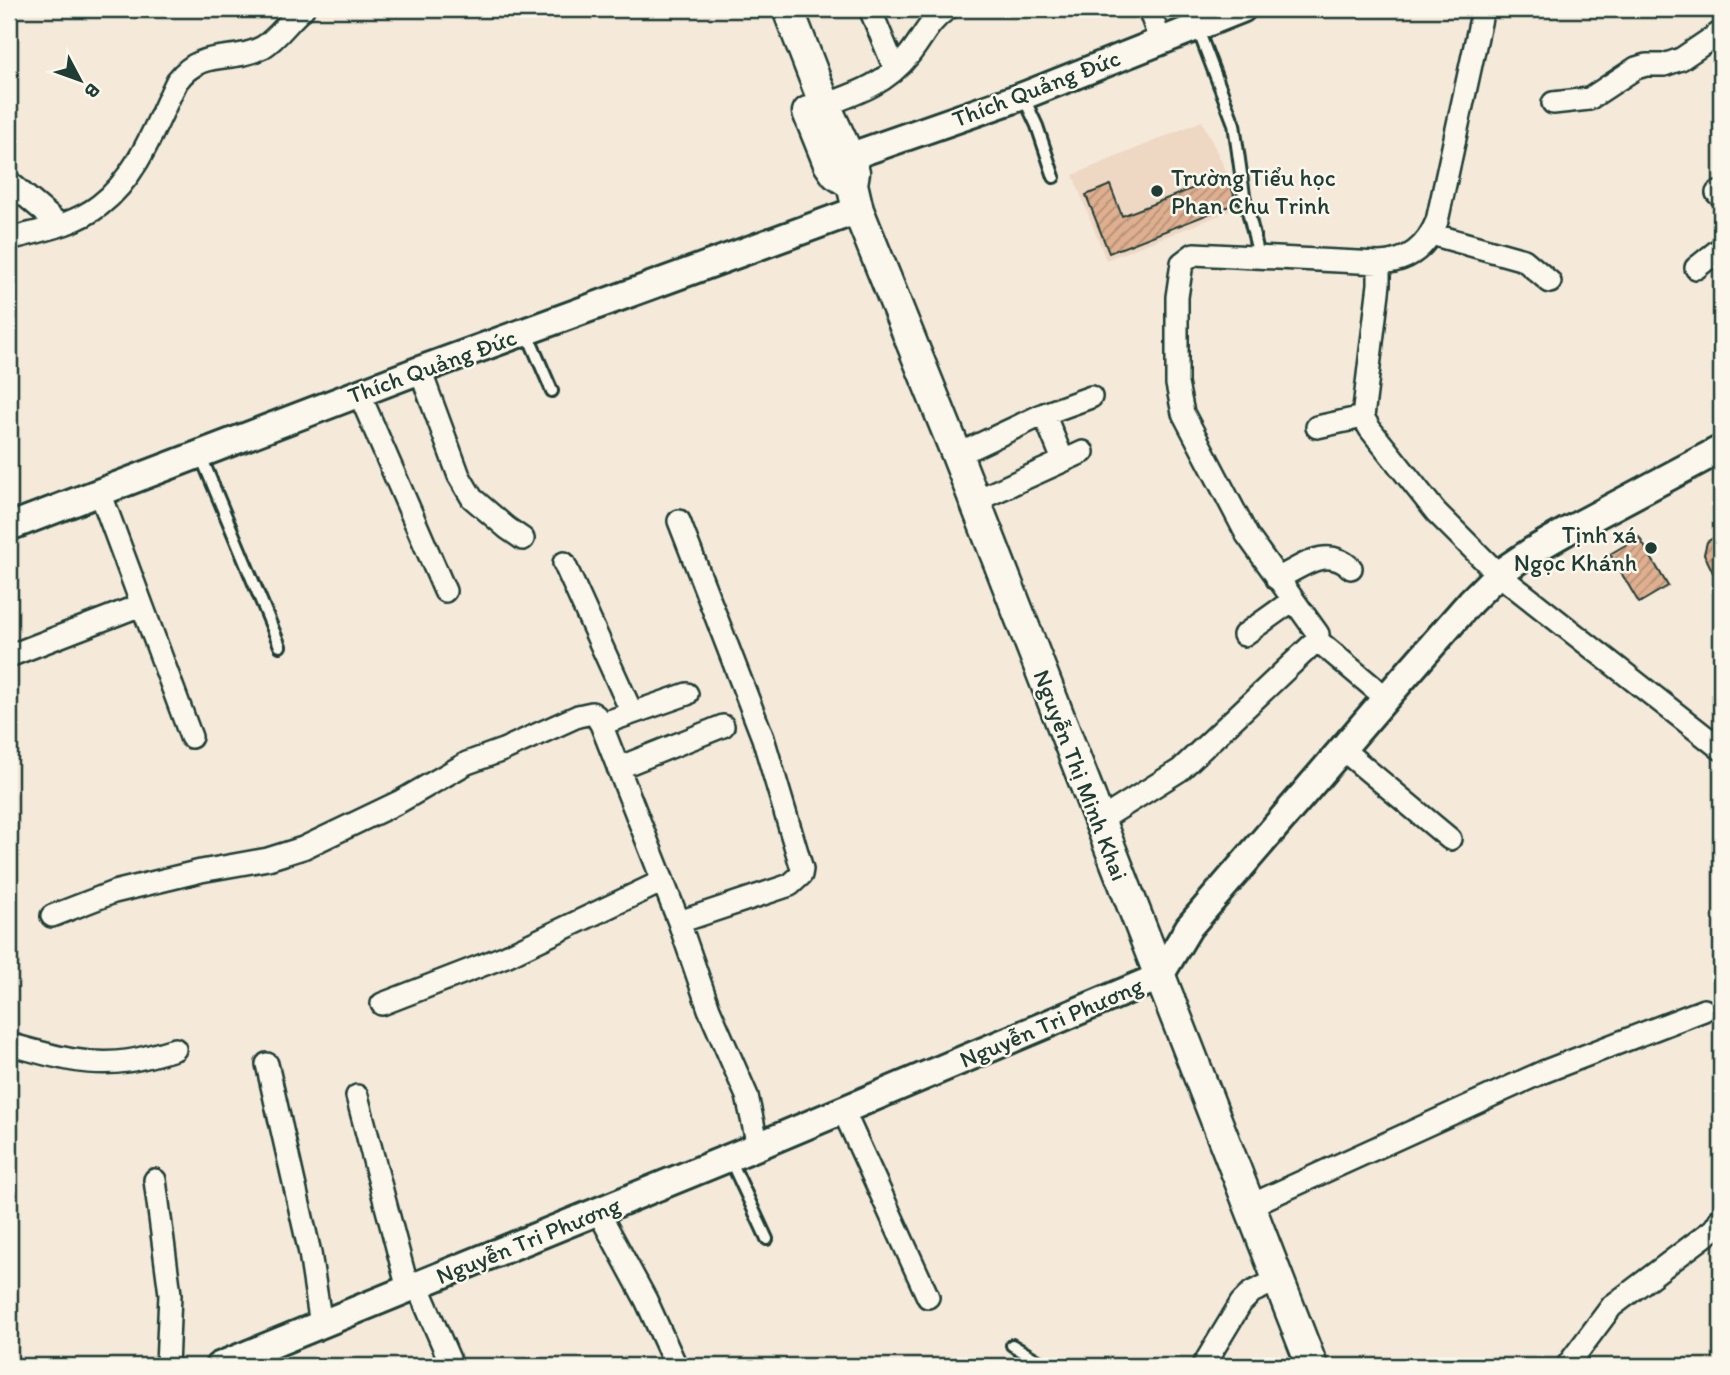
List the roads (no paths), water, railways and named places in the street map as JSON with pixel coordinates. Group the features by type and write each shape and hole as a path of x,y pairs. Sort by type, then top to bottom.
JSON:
{"main road":[{"name":"Nguyễn Thị Minh Khai","path":"765,9 847,179 1312,1366"},
{"name":"Nguyễn Thị Minh Khai","path":"788,9 825,104 847,179"}],"street":[{"path":"9,239 60,225 100,205 137,163 177,81 186,70 205,59 261,48 303,9"},
{"path":"870,9 895,69"},
{"path":"825,104 866,90 886,78 909,55 933,19 947,9"},
{"path":"1149,9 1160,40"},
{"name":"Thích Quảng Đức","path":"9,527 526,331 1023,96 1242,9"},
{"path":"1099,821 1180,770 1317,640 1318,634 1247,534 1183,412 1177,384 1177,297 1182,263 1194,254 1392,263 1413,254 1431,234 1437,221 1483,9"},
{"path":"1553,103 1589,99 1636,68 1664,65 1681,59 1721,32"},
{"path":"9,182 60,225"},
{"path":"1431,234 1524,260 1550,282"},
{"path":"1696,268 1721,248"},
{"path":"1379,263 1379,284 1363,417 1370,429 1436,512 1498,574 1721,749"},
{"path":"420,370 460,476 472,498 523,539"},
{"path":"359,393 444,591"},
{"path":"957,455 1044,414 1091,397"},
{"path":"975,501 1073,456 1044,414"},
{"path":"1317,426 1363,417"},
{"name":"Nguyễn Tri Phương","path":"219,1366 758,1146 1159,976 1189,927 1386,698 1498,574 1555,537 1721,449"},
{"path":"100,492 191,737"},
{"path":"679,521 762,738 802,869 801,875 790,885 679,922"},
{"path":"1277,579 1324,557 1336,557 1351,568"},
{"path":"564,563 632,713"},
{"path":"1244,635 1293,600"},
{"path":"9,656 141,605"},
{"path":"1317,640 1386,698"},
{"path":"600,724 687,694"},
{"path":"52,916 114,892 201,871 268,859 303,848 399,802 467,764 578,716 592,713 600,724 618,768 679,922 709,1009 747,1096 758,1146"},
{"path":"618,768 723,726"},
{"path":"1342,749 1450,839"},
{"path":"382,1004 506,956 663,881"},
{"path":"1249,1206 1543,1072 1704,1010"},
{"path":"9,1044 72,1061 96,1063 128,1061 175,1049"},
{"path":"267,1064 310,1253 321,1325"},
{"path":"357,1096 412,1287 452,1366"},
{"path":"843,1110 928,1297"},
{"path":"155,1180 170,1294 167,1366"},
{"path":"598,1211 646,1300 676,1366"},
{"path":"1567,1366 1612,1306 1714,1229 1721,1218"},
{"path":"1203,1366 1241,1303 1252,1292 1278,1280"}],"lane":[{"path":"1197,26 1234,124 1244,195 1259,256"},
{"path":"1023,96 1037,126 1054,177"},
{"path":"526,331 552,391"},
{"path":"200,454 281,646"},
{"path":"729,1157 766,1239"},
{"path":"1012,1345 1047,1366"}],"place":[{"name":"Trường Tiểu học Phan Chu Trinh","path":"1157,191"},
{"name":"Tịnh xá Ngọc Khánh","path":"1651,548"}]}
